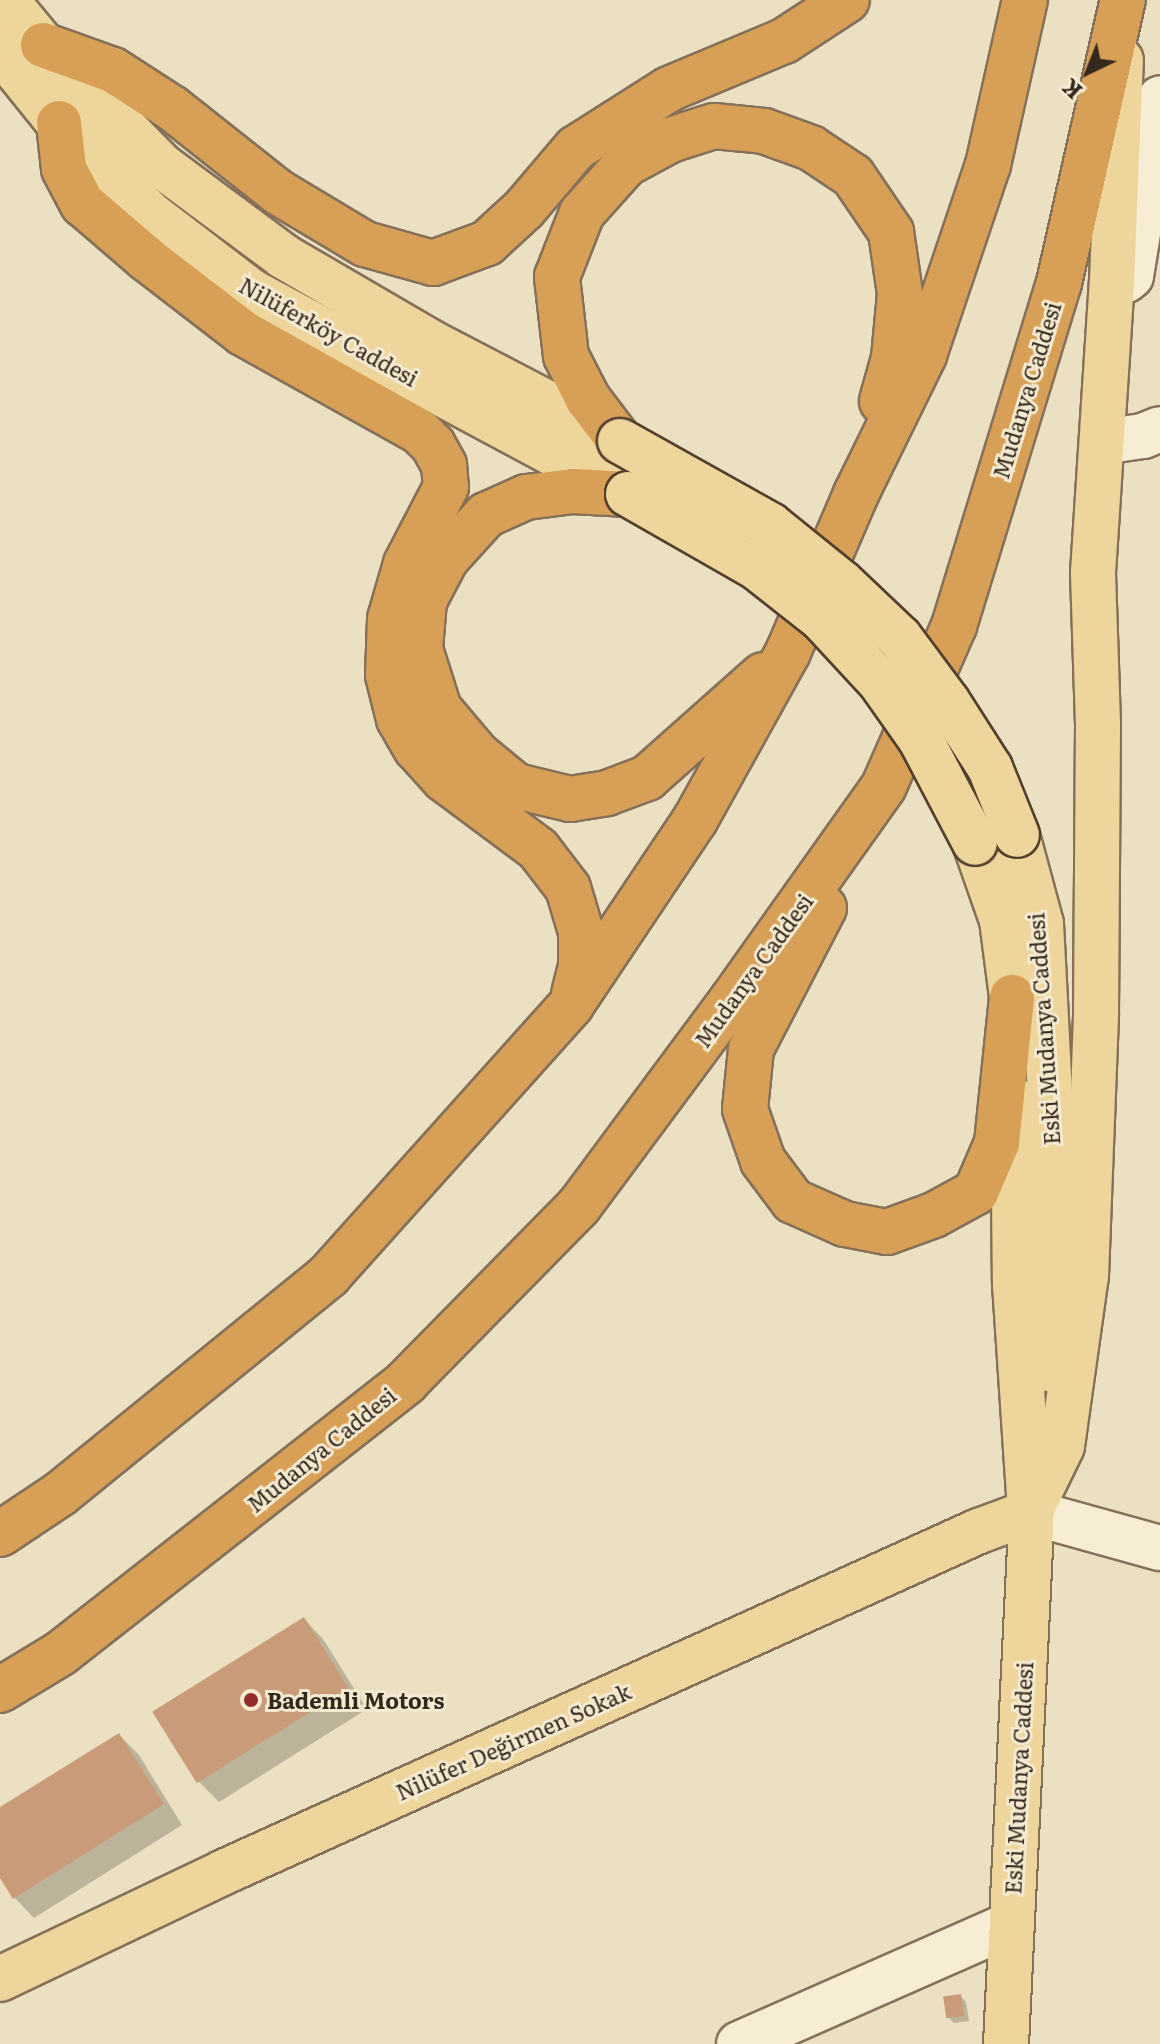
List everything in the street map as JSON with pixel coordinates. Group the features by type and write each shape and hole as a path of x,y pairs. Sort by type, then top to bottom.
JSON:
{"highway":[{"path":"43,45 113,70 172,108 278,192 365,244 433,263 487,243 524,209 576,148 669,89 784,41 847,0"},
{"path":"0,1534 60,1494 329,1275 571,1005 695,820 788,652 856,494 924,355 988,165 1025,0"},
{"name":"Mudanya Caddesi","path":"0,1690 61,1653 406,1382 579,1206 732,1000 884,786 954,626 1054,298 1123,0"},
{"path":"59,123 64,169 83,204 147,259 243,333 420,432 433,445 444,465 446,487 406,564 390,619 388,675 399,719 416,748 444,779 538,849 568,888 581,932 581,966 571,1005"},
{"path":"620,441 588,399 566,356 557,277 582,213 626,164 670,140 714,126 764,131 811,148 853,176 891,232 900,294 894,358 856,494"},
{"path":"628,494 573,491 526,497 486,515 446,559 424,601 420,649 439,709 477,754 516,786 570,799 607,793 647,778 788,652"},
{"path":"884,786 751,1049 745,1109 763,1161 793,1201 845,1224 887,1232 934,1215 976,1192 997,1143 1012,997"}],"main road":[{"name":"Nilüferköy Caddesi","path":"6,0 43,45 162,166 283,256 430,342 620,441"},
{"path":"1030,1512 1062,1446 1086,1276 1096,1012 1098,724 1093,573 1112,281 1123,0"},
{"name":"Nilüferköy Caddesi","path":"0,50 59,123 149,213 252,292 628,494"},
{"name":"Eski Mudanya Caddesi","path":"620,441 770,525 841,582 900,638 947,701 990,768 1017,835 1041,924 1052,1134 1050,1347 1030,1512 1006,2044"},
{"name":"Eski Mudanya Caddesi","path":"628,494 756,567 822,619 881,683 921,740 975,843 1002,920 1012,997 1015,1284 1030,1512"},
{"name":"Nilüfer Değirmen Sokak","path":"0,1979 224,1872 965,1537 1030,1512"}],"street":[{"path":"1112,281 1126,280 1131,276 1160,98"},
{"path":"1102,442 1143,436 1160,429"},
{"path":"1030,1512 1160,1548"},
{"path":"739,2044 1011,1924"}],"building":[{"name":"Bademli Motors","path":"304,1617 349,1688 197,1783 152,1712"},
{"path":"119,1733 164,1804 13,1899 0,1878 0,1807"},
{"path":"961,1994 964,2016 946,2018 943,1997"}],"place":[{"name":"Bademli Motors","path":"251,1700"}]}
